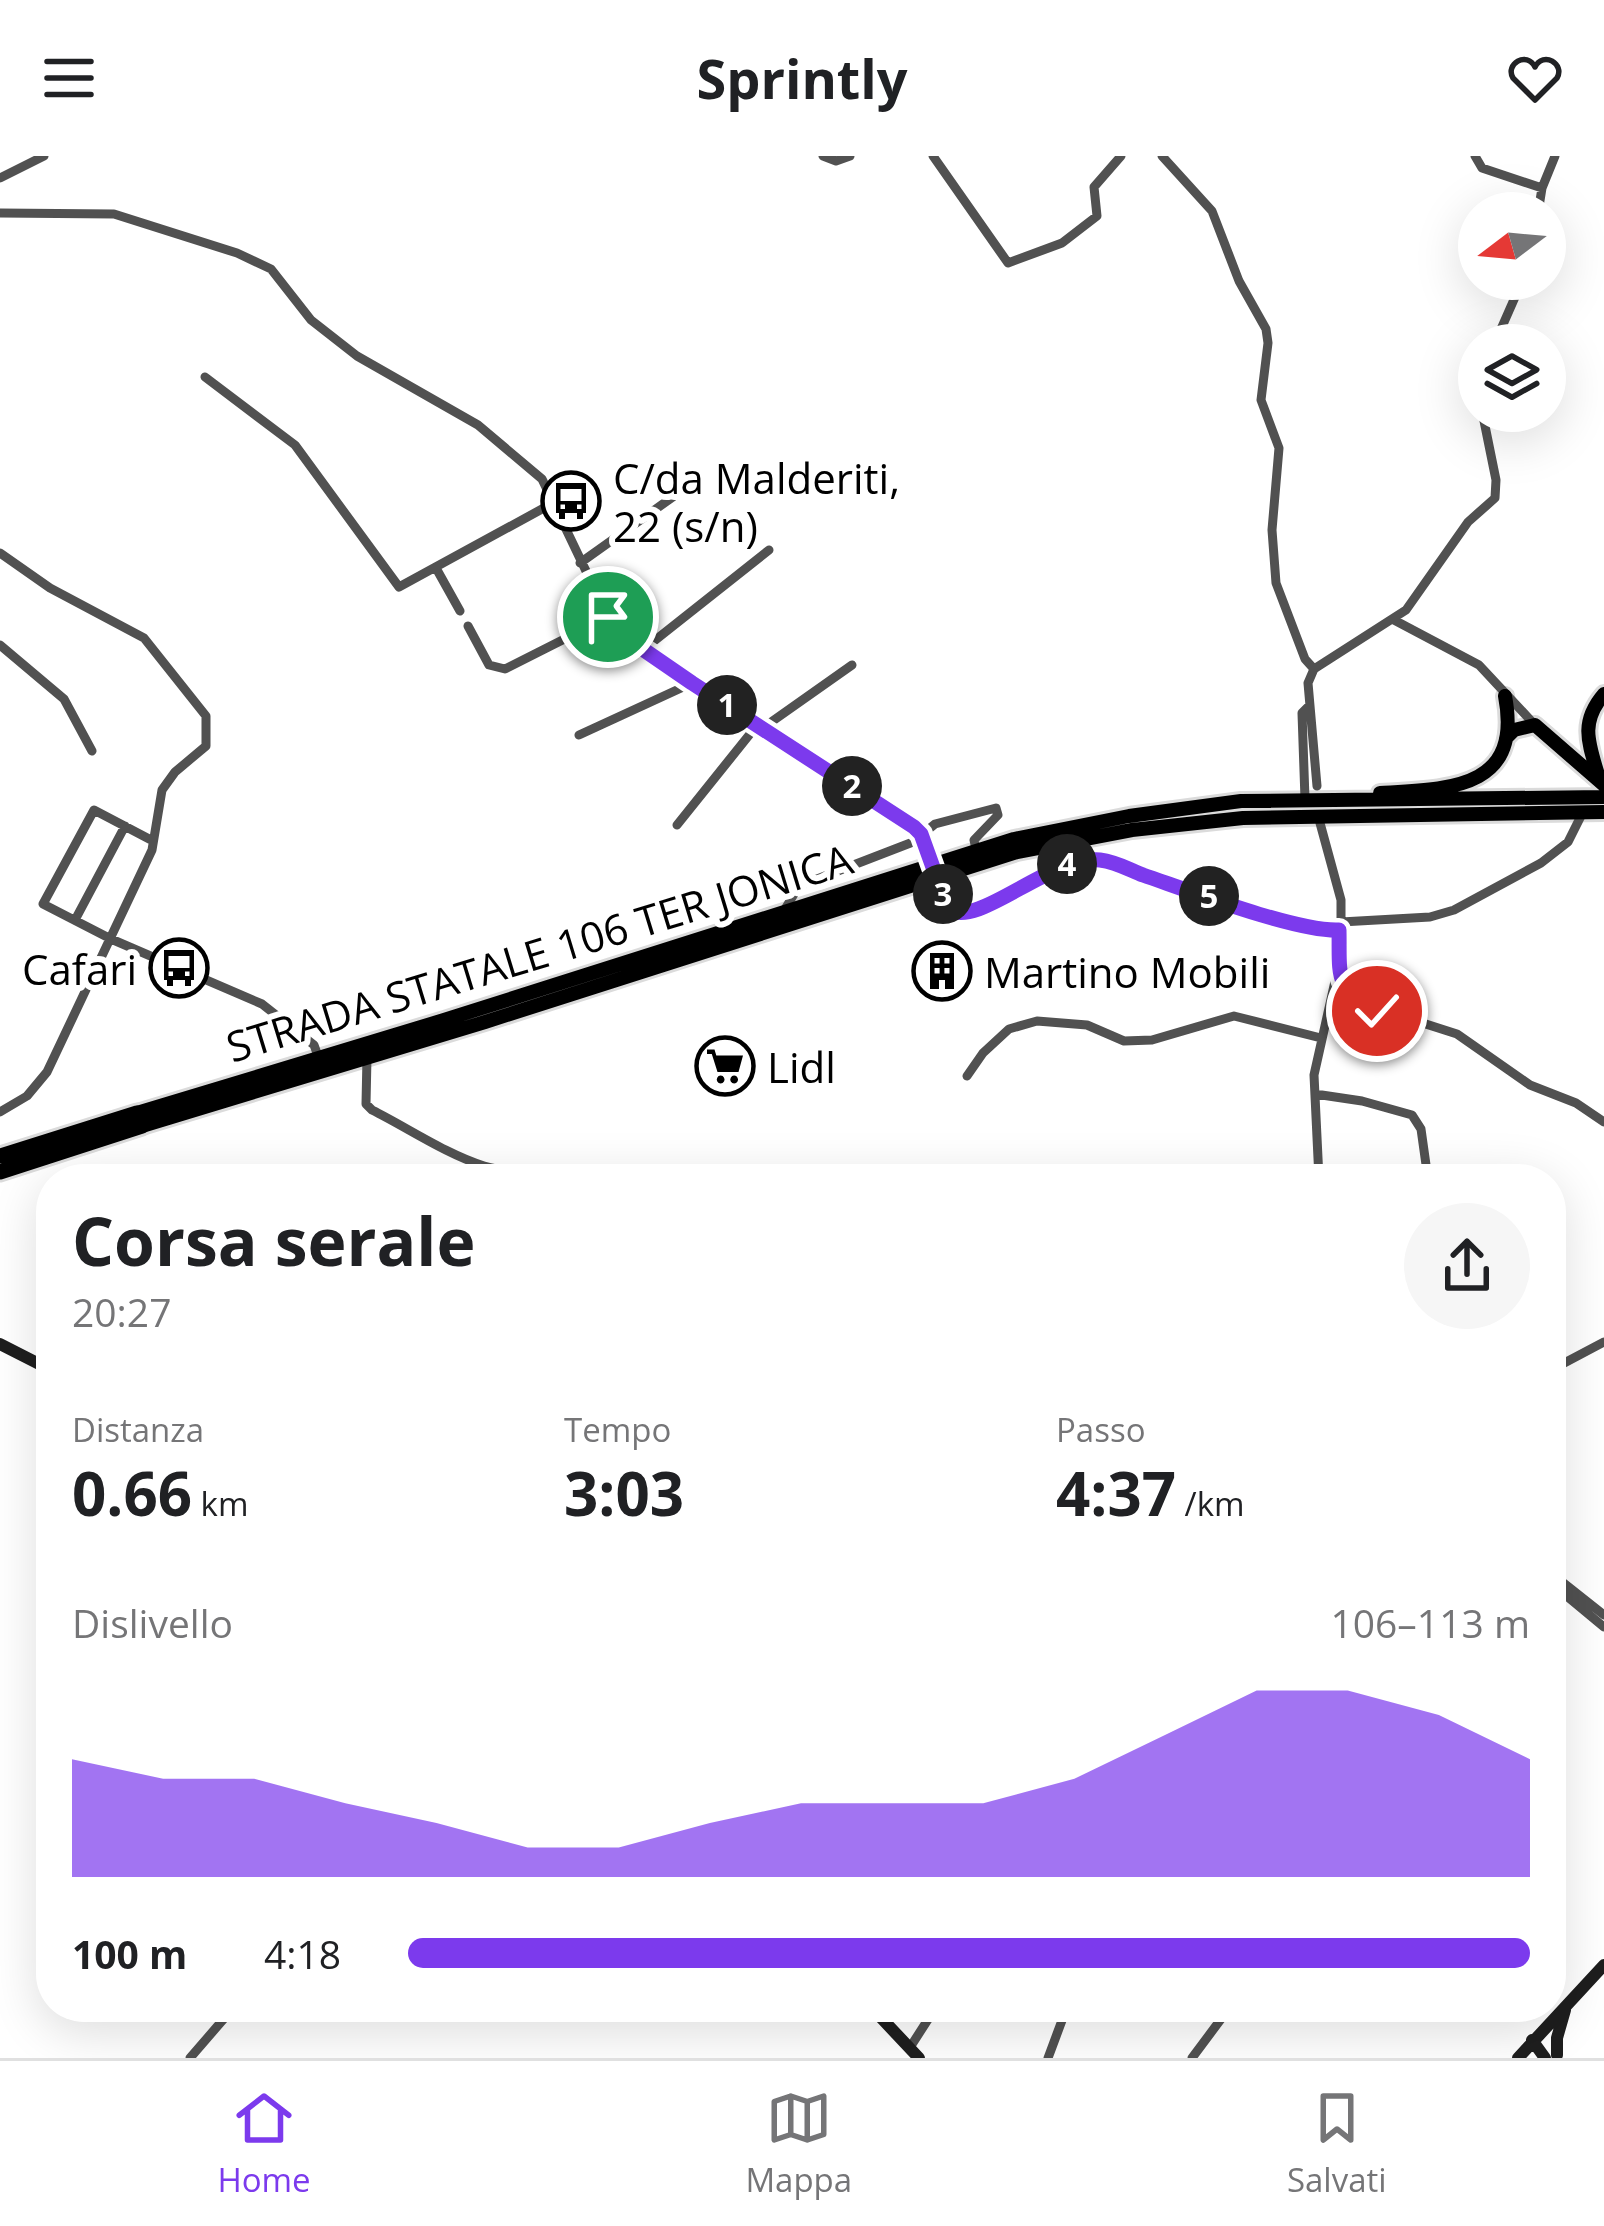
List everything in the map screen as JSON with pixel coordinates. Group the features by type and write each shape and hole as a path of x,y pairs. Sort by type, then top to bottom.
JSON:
{"highway":[{"path":"0,1156 140,1119"},
{"path":"0,1172 140,1119"}],"main road":[{"path":"1599,799 1587,736 1591,709 1604,694"},
{"path":"1353,802 1362,794 1462,787 1476,780 1495,760 1505,738 1509,718 1505,696"},
{"path":"1505,738 1534,724 1599,799"},
{"name":"STRADA STATALE 106 TER JONICA","path":"140,1119 318,1056 444,1021 976,850 1129,816 1241,801 1599,799"},
{"name":"STRADA STATALE 106 TER JONICA","path":"140,1119 367,1057 974,864 1040,848 1132,830 1243,818 1599,799"},
{"path":"0,1344 36,1362"},
{"path":"1566,2009 1604,1966"},
{"path":"885,2022 914,2054"},
{"path":"1517,2058 1549,2022"},
{"path":"1554,2057 1562,2022"},
{"path":"1535,2037 1554,2057"}],"street":[{"path":"0,178 44,156"},
{"path":"823,156 836,160 850,156"},
{"path":"950,156 936,160 1008,263 1061,243 1096,216 1094,187 1121,156"},
{"path":"1162,156 1212,211 1240,281 1266,328 1261,400 1279,448 1271,530 1276,583 1305,659 1314,669"},
{"path":"1474,156 1483,168 1542,188"},
{"path":"1541,192 1556,156"},
{"path":"0,213 114,214 237,253 271,269 311,320 357,356 478,425 521,458 542,478 608,617 644,650 923,839 948,909 967,915 1061,866 1100,860 1304,926 1414,919 1454,910 1541,862 1568,842 1599,799"},
{"path":"205,377 295,445 399,586 554,503"},
{"path":"1317,786 1308,682 1314,669 1406,610 1468,522 1495,498 1486,432"},
{"path":"580,562 698,479"},
{"path":"644,650 770,550"},
{"path":"0,573 5,556 50,588 144,638 206,716 206,746 162,790 153,841 47,1072 27,1096 0,1112"},
{"path":"436,568 460,611"},
{"path":"468,626 489,665 505,669 608,617"},
{"path":"1394,620 1479,665 1534,724"},
{"path":"0,645 64,699 92,751"},
{"path":"677,824 761,726 852,665"},
{"path":"579,735 692,683"},
{"path":"1305,800 1302,713 1309,706"},
{"path":"785,909 799,886 923,839 935,824 995,808 998,814 974,840 976,850"},
{"path":"153,841 94,810 43,904 111,940 262,1004 314,1045 318,1056"},
{"path":"1318,1164 1315,1094 1321,1038 1337,973 1340,926 1340,900 1320,823"},
{"path":"75,920 125,826"},
{"path":"1337,973 1357,1002 1457,1034 1530,1085 1576,1103 1604,1122"},
{"path":"967,1076 982,1053 1009,1029 1037,1021 1087,1025 1124,1041 1152,1040 1234,1016 1321,1038"},
{"path":"367,1057 366,1104 478,1164"},
{"path":"1315,1094 1412,1115 1421,1129 1426,1164"},
{"path":"1566,1362 1604,1342"},
{"path":"1566,1585 1604,1615"},
{"path":"1566,1595 1604,1627"},
{"path":"190,2058 221,2022"},
{"path":"914,2054 929,2022"},
{"path":"1048,2058 1061,2022"},
{"path":"1192,2058 1219,2022"}],"place":[{"name":"C/da Malderiti, 22 (s/n)","path":"571,501"},
{"name":"Cafari","path":"179,968"},
{"name":"Martino Mobili","path":"942,971"},
{"name":"Lidl","path":"725,1066"}],"route":[{"path":"608,617 644,650 692,683 914,827 953,913 974,912 1061,866 1081,860 1118,863 1304,926 1339,930 1337,973 1357,1002 1377,1011"}]}
